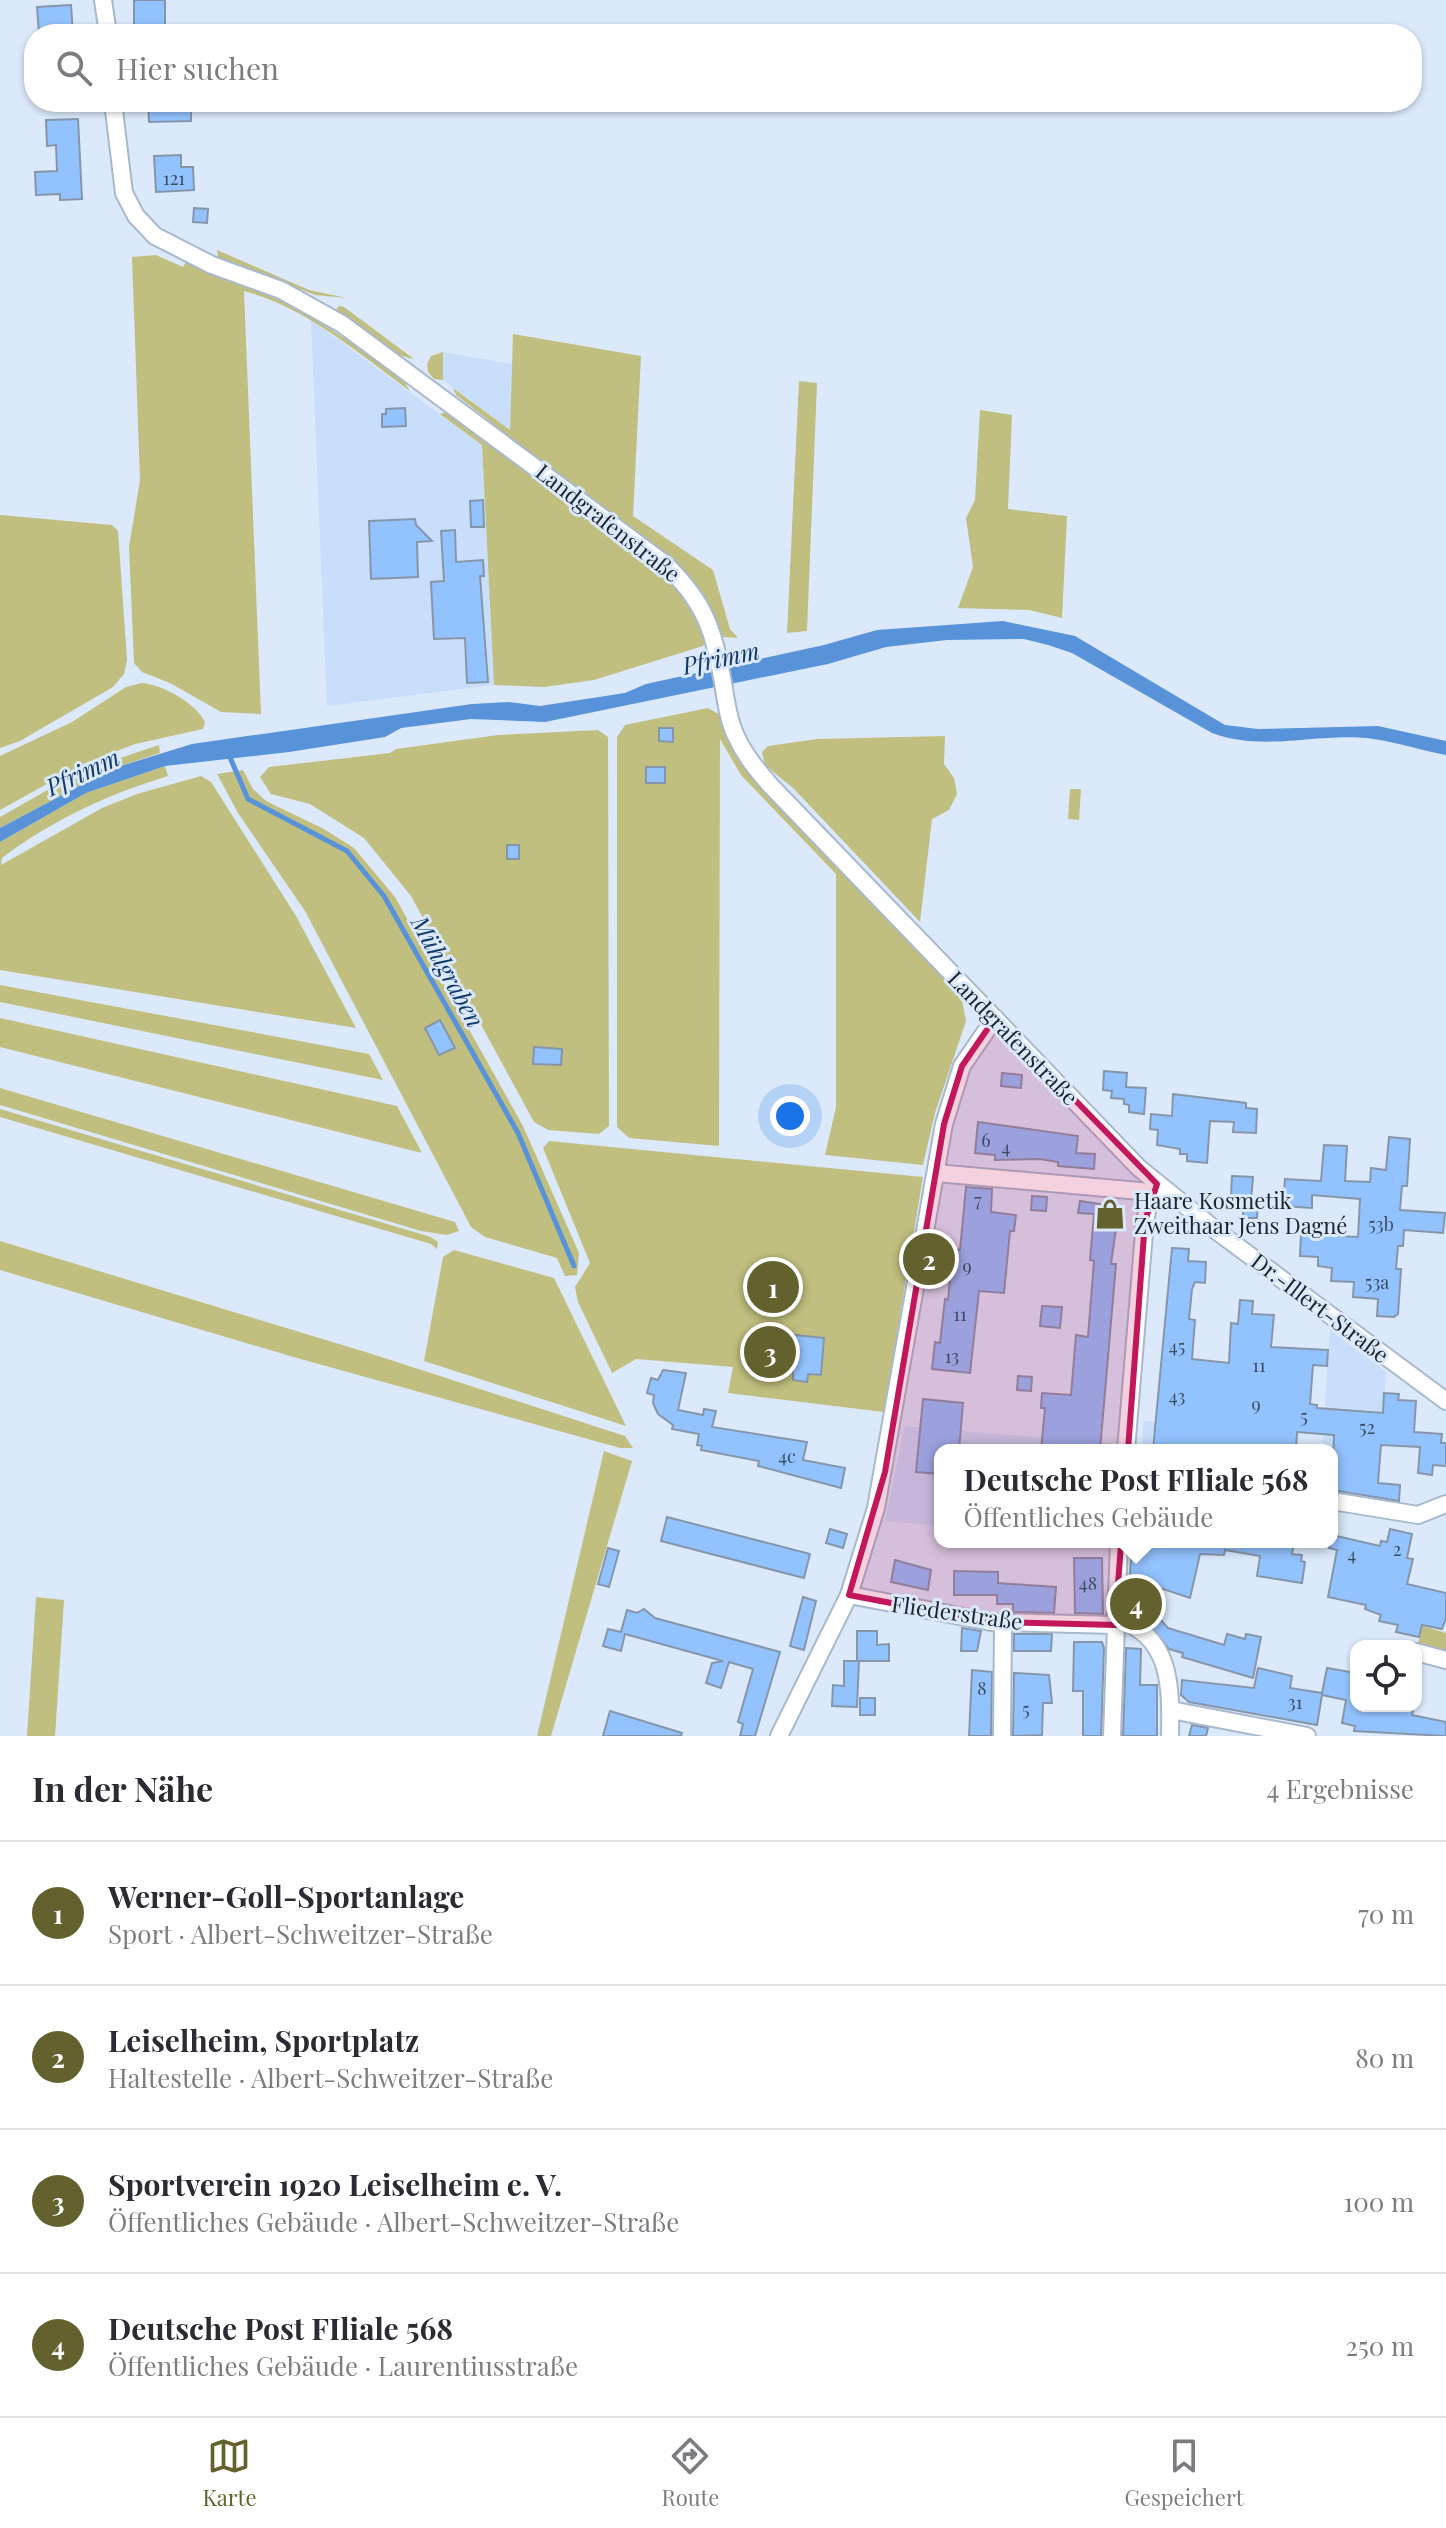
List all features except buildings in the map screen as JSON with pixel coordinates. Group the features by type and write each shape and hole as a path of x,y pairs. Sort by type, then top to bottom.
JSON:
{"street":[{"path":"103,0 107,24"},
{"name":"Landgrafenstraße","path":"114,112 124,193 147,230 176,249 290,295 342,324 665,564 699,601 718,656 735,736 751,763 1154,1188"},
{"path":"779,1736 849,1595 885,1472 944,1124 962,1066 995,1018"},
{"path":"936,1173 1154,1188 1145,1221 1126,1444"},
{"name":"Dr.-Illert-Straße","path":"1154,1188 1446,1401"},
{"path":"1338,1502 1418,1515 1446,1504"},
{"path":"1112,1736 1119,1548"},
{"name":"Fliederstraße","path":"849,1595 1003,1623 1115,1621"},
{"path":"1115,1621 1136,1628 1165,1659 1171,1710 1170,1736"},
{"path":"1002,1736 1003,1623"},
{"path":"1422,1654 1446,1660"},
{"path":"1171,1710 1307,1736"}],"highlighted area":[{"path":"995,1018 1157,1184 1145,1221 1115,1625 991,1622 849,1595 885,1472 944,1124 962,1066"}],"shaded area":[{"path":"217,250 309,290 347,298 315,295 218,257"},
{"path":"156,255 183,267 186,262 296,307 398,373 410,391 310,320 289,308 244,291 261,714 221,712 170,683 142,672 134,663 129,547 140,480 132,257"},
{"path":"339,306 414,359 373,340 336,310"},
{"path":"311,320 482,445 494,685 327,706"},
{"path":"513,334 641,356 633,516 713,570 730,629 738,638 723,637 703,593 688,575 456,395 453,388 510,430"},
{"path":"443,352 512,364 510,430 443,380"},
{"path":"443,352 443,380 434,379 428,372 427,364 431,356"},
{"path":"799,381 817,383 807,631 787,633"},
{"path":"980,410 1012,415 1008,509 1067,516 1062,618 1029,610 958,608 973,567 966,518 975,500"},
{"path":"447,412 662,570 694,609 706,639 703,646 594,680 544,687 494,685 482,445 440,414"},
{"path":"0,515 112,525 118,531 127,660 124,674 113,687 20,741 0,748"},
{"path":"142,683 169,691 187,702 201,715 205,722 203,729 135,744 83,764 0,810 0,756 72,722 126,687"},
{"path":"708,708 722,716 743,763 759,785 961,995 966,1021 935,1113 923,1165 825,1155 836,1107 836,874 741,775 720,739 719,1146 629,1138 617,1127 617,737 625,725"},
{"path":"598,730 608,737 609,1126 599,1134 548,1130 534,1122 411,896 364,838 310,804 271,794 260,777 269,767 390,753 396,749 498,735"},
{"path":"945,736 944,764 954,778 957,794 949,810 932,819 920,922 794,789 765,765 762,752 768,746 817,739"},
{"path":"159,745 160,753 111,769 108,769 110,764 105,765 100,775 0,828 0,817 81,771"},
{"path":"165,766 168,776 124,791 61,820 2,858 1,865 102,808 137,794 201,776 211,782 296,916 356,1028 0,970 0,842 86,793"},
{"path":"243,770 253,789 266,801 324,829 354,848 395,897 523,1126 579,1253 577,1275 565,1276 557,1258 485,1237 471,1227 305,911 238,813 217,774"},
{"path":"1070,789 1081,789 1079,820 1068,819"},
{"path":"0,985 369,1054 383,1080 0,1002"},
{"path":"0,1018 397,1106 422,1153 0,1047"},
{"path":"0,1088 455,1222 459,1231 447,1235 421,1231 0,1105"},
{"path":"0,1109 431,1237 438,1242 437,1249 431,1244 0,1117"},
{"path":"549,1141 923,1177 884,1412 728,1393 733,1367 636,1359 612,1373 578,1302 575,1287 590,1263 543,1148"},
{"path":"0,1241 372,1354 625,1436 633,1448 620,1448 290,1356 0,1270"},
{"path":"454,1250 554,1278 626,1426 424,1361 443,1257"},
{"path":"1330,1330 1386,1372 1377,1498 1338,1491 1338,1444 1322,1444"},
{"path":"1144,1421 1224,1428 1223,1444 1142,1444"},
{"path":"905,1426 1113,1444 934,1444 934,1525 885,1521"},
{"path":"604,1451 632,1461 551,1736 537,1736"},
{"path":"36,1597 64,1600 55,1736 27,1736"},
{"path":"1422,1626 1446,1633 1446,1657 1422,1650 1422,1640 1419,1640"}],"water":[{"path":"1003,621 1075,636 1225,725 1258,729 1378,726 1446,741 1446,755 1367,738 1270,742 1231,738 1212,733 1072,653 1024,639 947,640 886,647 828,664 545,722 471,719 401,728 385,737 289,752 165,766 86,793 0,842 0,828 100,775 111,763 111,769 192,744 472,704 509,702 540,706 625,693 646,684 824,645 877,630"}],"waterway":[{"name":"Mühlgraben","path":"229,755 248,799 347,851 384,896 518,1133 574,1266"}],"place":[{"name":"Haare Kosmetik Zweithaar Jens Dagné","path":"1110,1214"},
{"name":"Leiselheim, Sportplatz","path":"929,1259"},
{"name":"Werner-Goll-Sportanlage","path":"773,1287"},
{"name":"Sportverein 1920 Leiselheim e. V.","path":"770,1352"},
{"name":"Deutsche Post FIliale 568","path":"1136,1604"}],"water label":[{"name":"Pfrimm","path":"721,659"},
{"name":"Pfrimm","path":"83,773"}]}
